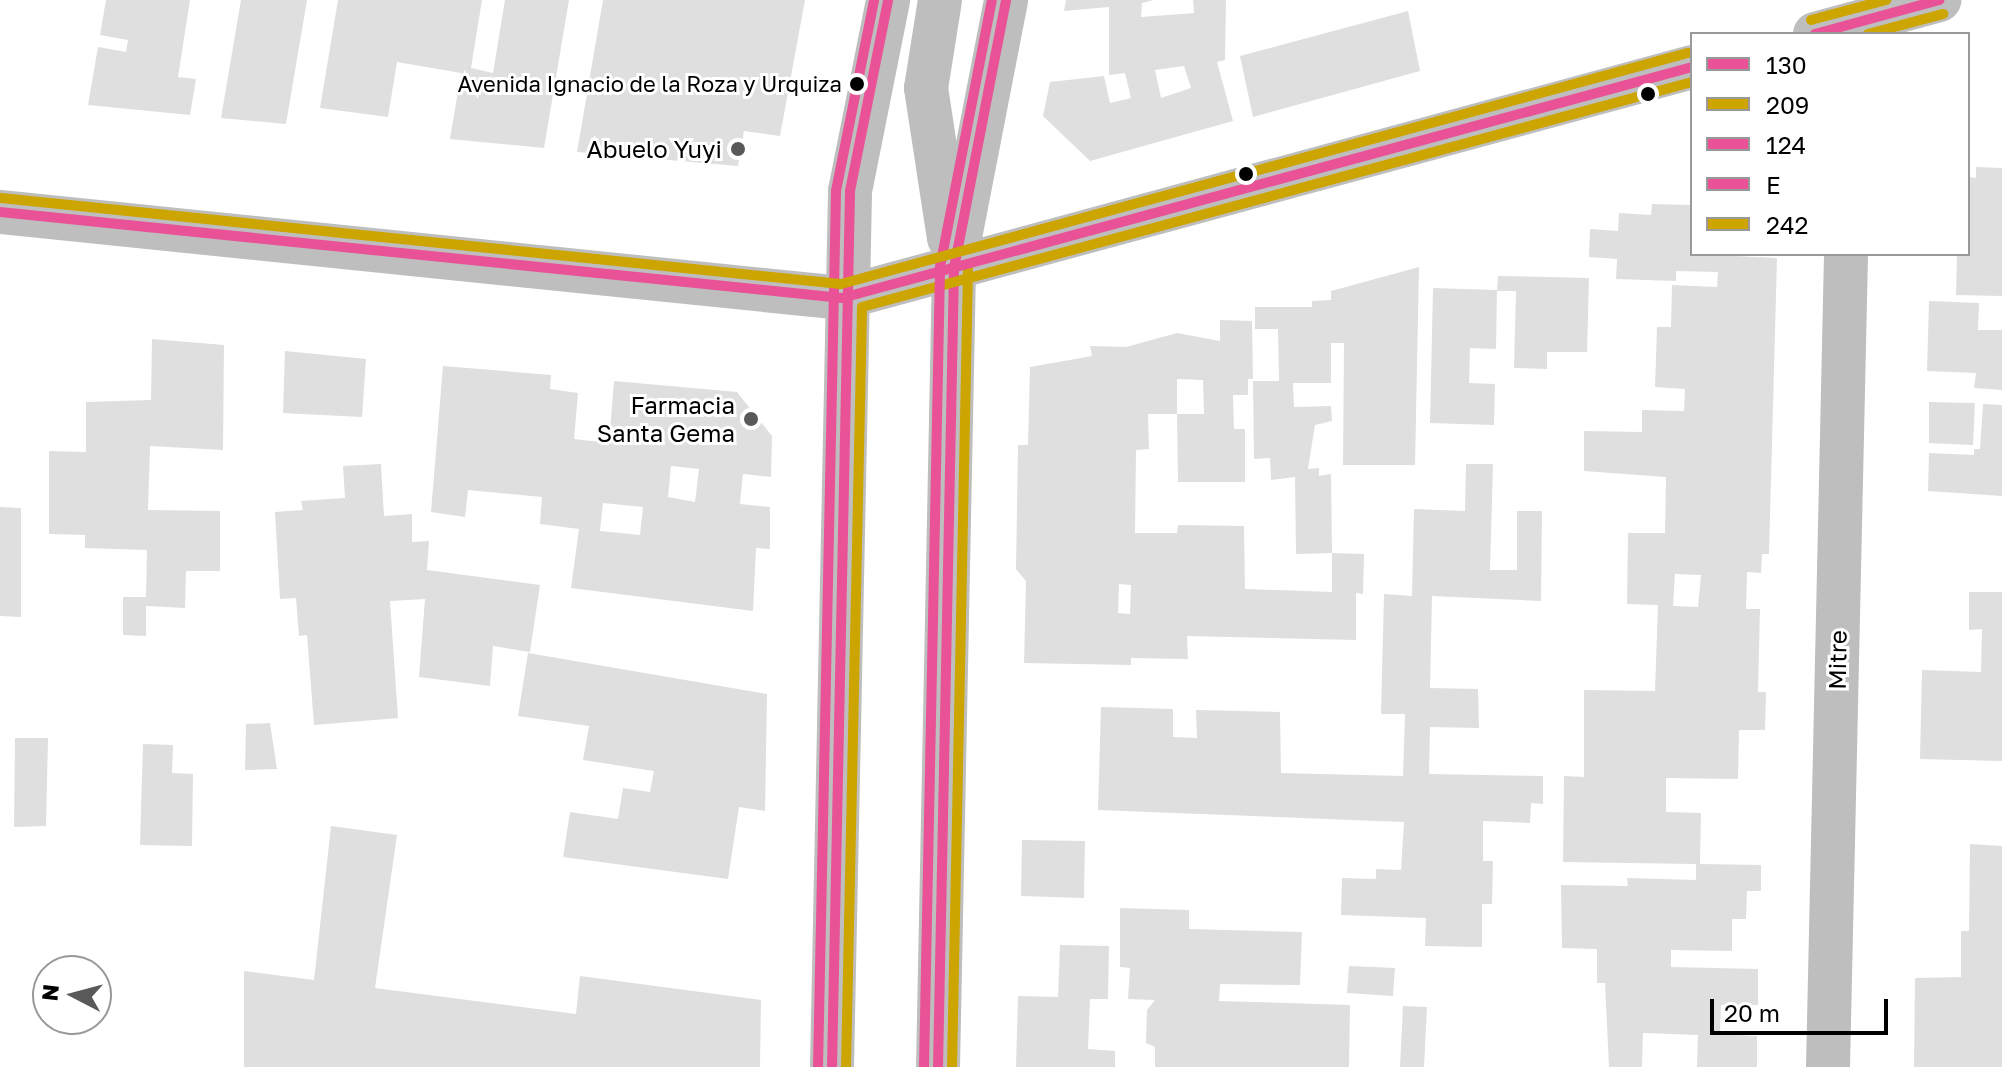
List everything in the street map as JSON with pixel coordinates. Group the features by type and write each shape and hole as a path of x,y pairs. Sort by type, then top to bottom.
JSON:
{"street":[{"path":"832,1067 850,191 888,0"},
{"path":"940,0 926,88 954,268"},
{"path":"938,1067 954,268 1006,0"},
{"path":"1839,31 1939,0"},
{"path":"0,212 752,291 848,296 1690,68"},
{"name":"Mitre","path":"1828,1067 1846,256"}],"building":[{"path":"106,0 190,0 178,77 196,79 190,115 88,105 98,47 126,52 128,40 100,35"},
{"path":"241,0 307,0 286,124 221,118"},
{"path":"338,0 482,0 471,68 493,73 505,0 569,0 544,148 450,139 461,73 397,62 388,117 320,108"},
{"path":"603,0 805,0 780,136 744,131 738,166 577,152"},
{"path":"1066,0 1154,0 1142,3 1141,17 1194,13 1193,0 1226,0 1225,60 1217,62 1233,121 1090,161 1043,116 1050,82 1104,76 1110,103 1131,98 1125,73 1109,75 1109,7 1064,11","holes":["1184,66 1191,88 1161,98 1155,70"]},
{"path":"1408,11 1420,71 1253,117 1240,56"},
{"path":"1976,167 2002,168 2002,296 1956,295 1957,256 1970,256 1970,177 1976,178"},
{"path":"1652,204 1690,205 1690,256 1777,258 1769,554 1762,554 1761,573 1747,572 1746,609 1760,609 1758,692 1766,692 1765,730 1739,730 1738,779 1666,778 1666,812 1701,813 1700,864 1761,865 1761,891 1747,891 1746,919 1732,919 1732,951 1671,950 1671,967 1758,969 1758,1005 1721,1005 1720,1034 1757,1036 1757,1067 1697,1067 1698,1035 1643,1033 1642,1067 1609,1067 1605,983 1597,983 1597,949 1562,948 1561,885 1628,886 1627,878 1696,880 1696,864 1563,862 1564,776 1584,777 1584,690 1655,691 1658,605 1627,604 1628,533 1665,533 1666,477 1584,471 1584,431 1642,432 1642,410 1684,411 1685,389 1655,387 1657,327 1671,327 1672,285 1717,287 1718,272 1676,271 1676,281 1616,279 1617,259 1589,257 1590,229 1618,231 1619,213 1651,215","holes":["1675,574 1701,575 1698,607 1673,606"]},
{"path":"1419,267 1415,465 1343,465 1344,343 1331,343 1331,383 1293,383 1294,407 1331,406 1332,421 1315,425 1308,469 1319,468 1319,476 1331,474 1332,553 1296,554 1295,477 1271,480 1270,458 1254,459 1253,381 1279,381 1278,329 1255,329 1255,307 1312,307 1312,301 1331,300 1331,291"},
{"path":"1498,276 1589,278 1587,352 1547,352 1547,369 1514,368 1516,291 1497,291"},
{"path":"1433,288 1497,290 1496,349 1470,348 1469,383 1495,384 1494,425 1430,423"},
{"path":"1929,301 1979,303 1978,330 2002,330 2002,390 1974,388 1976,373 1927,371"},
{"path":"1220,320 1252,321 1253,379 1248,379 1248,395 1233,395 1234,429 1245,429 1245,482 1178,482 1177,414 1148,414 1149,449 1136,450 1135,533 1177,533 1178,525 1244,526 1245,589 1332,592 1332,553 1364,554 1363,594 1356,593 1356,640 1187,636 1188,659 1131,658 1131,665 1024,663 1026,581 1016,569 1018,445 1028,445 1030,367 1092,356 1090,346 1126,347 1177,333 1220,341","holes":["1177,379 1203,380 1204,414 1177,414","1119,584 1131,585 1130,614 1118,613"]},
{"path":"152,339 224,345 223,450 150,446 148,510 220,511 220,571 186,571 185,608 146,606 146,636 123,635 123,597 146,597 147,550 85,548 85,535 49,534 49,451 86,452 86,402 151,400"},
{"path":"285,351 366,359 362,417 283,413"},
{"path":"443,366 551,375 550,389 578,393 574,439 609,443 614,381 737,392 772,436 771,477 743,474 740,504 770,507 770,549 756,548 753,611 571,588 579,529 540,524 542,497 468,490 465,517 431,512","holes":["671,466 699,469 695,502 668,497","603,503 643,507 640,535 600,531"]},
{"path":"1929,402 1975,403 1973,445 1929,443"},
{"path":"1983,404 2002,405 2002,496 1928,491 1929,453 1974,455 1974,449 1980,449"},
{"path":"381,464 384,516 412,514 412,542 429,541 427,570 540,585 530,652 493,646 490,686 419,677 425,599 390,601 398,718 314,725 307,635 299,636 296,598 280,599 275,512 303,510 301,501 345,498 343,466"},
{"path":"1466,464 1493,464 1490,570 1517,570 1517,511 1542,511 1541,601 1432,596 1430,688 1478,689 1479,728 1430,727 1429,774 1543,776 1543,804 1531,803 1530,823 1483,821 1483,861 1493,861 1492,904 1482,904 1482,947 1425,946 1426,918 1341,915 1342,878 1376,879 1376,869 1401,870 1404,822 1098,810 1101,707 1173,709 1173,737 1197,738 1196,710 1280,712 1281,773 1403,776 1405,714 1381,714 1384,594 1412,596 1414,509 1465,511"},
{"path":"0,507 21,508 21,617 0,616"},
{"path":"1969,592 2002,592 2002,761 1920,759 1922,670 1981,672 1982,629 1969,630"},
{"path":"528,653 767,694 765,811 739,807 728,879 563,857 570,812 618,819 623,788 650,792 654,771 583,760 589,726 518,716"},
{"path":"270,723 277,769 245,770 246,724"},
{"path":"15,738 48,738 46,826 14,827"},
{"path":"143,744 173,745 172,773 193,774 192,846 140,845"},
{"path":"331,826 397,835 375,988 576,1014 580,976 761,1000 760,1067 244,1067 244,971 314,980"},
{"path":"1022,840 1085,841 1084,898 1021,896"},
{"path":"1970,844 2002,846 2002,1067 1914,1067 1915,978 1961,977 1961,931 1969,931"},
{"path":"1120,908 1189,910 1189,929 1302,932 1300,985 1220,984 1219,1001 1350,1005 1349,1067 1155,1067 1155,1047 1146,1043 1147,1010 1155,1000 1128,999 1130,968 1120,967"},
{"path":"1060,945 1109,946 1108,999 1090,999 1088,1049 1115,1051 1115,1067 1016,1067 1018,996 1058,997"},
{"path":"1349,966 1395,968 1393,996 1347,993"},
{"path":"1403,1006 1427,1007 1424,1067 1400,1067"}],"transit line":[{"name":"124","path":"818,1067 836,191 874,0"},
{"name":"130","path":"832,1067 850,191 888,0"},
{"name":"124","path":"924,1067 940,267 992,0"},
{"name":"130","path":"938,1067 954,268 1006,0"},
{"name":"242","path":"1811,20 1886,0"},
{"name":"E","path":"1822,32 1939,0"},
{"name":"209","path":"1876,32 1943,14"},
{"name":"242","path":"1,198 841,284 1688,53"},
{"name":"E","path":"0,212 842,298 1690,68"},
{"name":"209","path":"846,1067 862,307 1690,83"},
{"name":"209","path":"952,1067 968,268"}],"place":[{"name":"Avenida Ignacio de la Roza y Urquiza","path":"857,84"},
{"name":"Abuelo Yuyi","path":"738,149"},
{"name":"Farmacia Santa Gema","path":"751,419"}]}
